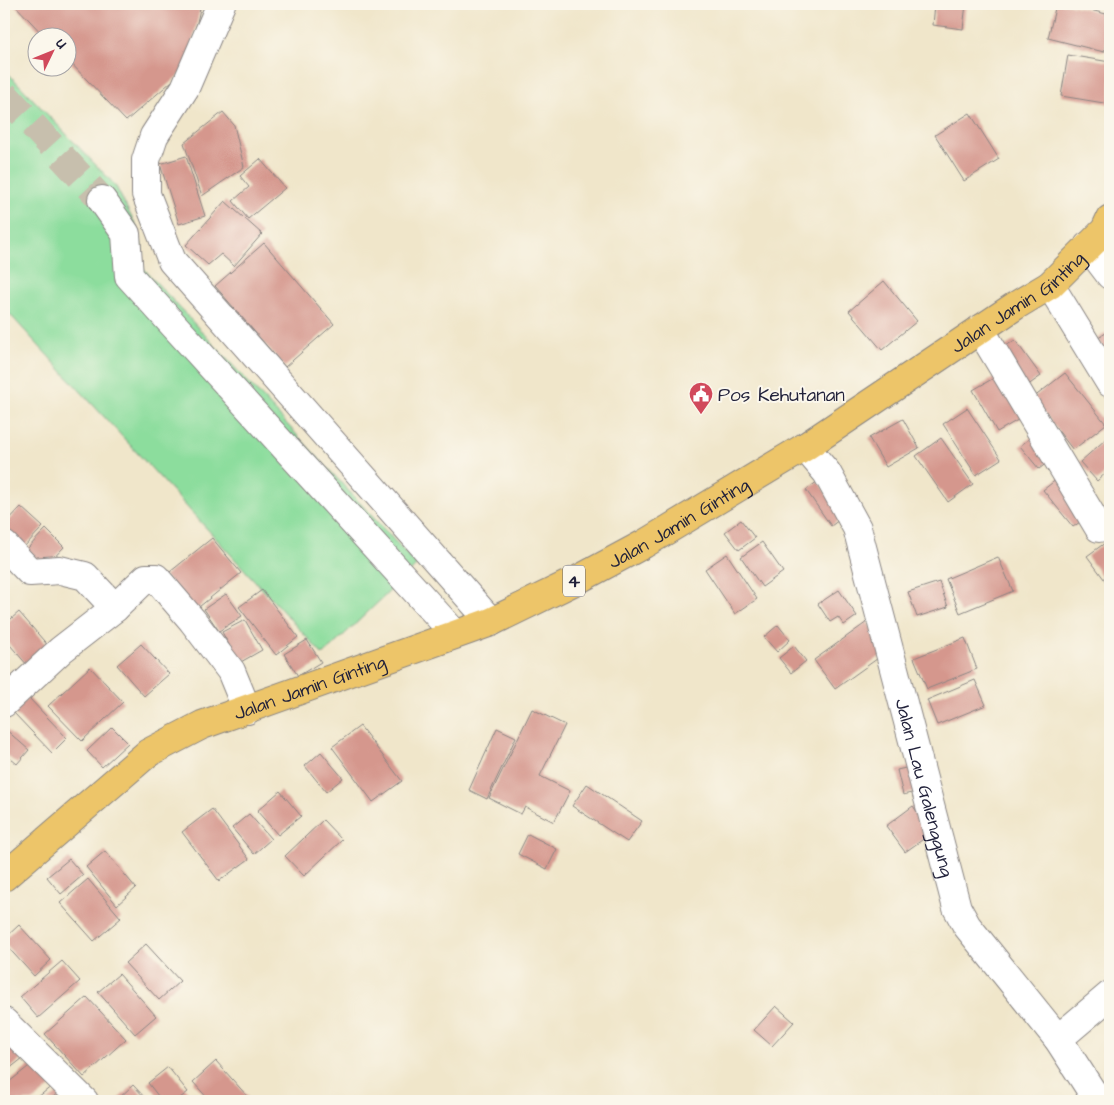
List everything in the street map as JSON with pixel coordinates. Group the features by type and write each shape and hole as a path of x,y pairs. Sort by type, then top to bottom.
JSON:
{"highway":[{"name":"Jalan Jamin Ginting","path":"4,876 148,752 202,725 491,622 644,544 805,447 980,329 1050,285 1104,230 1110,219"}],"street":[{"path":"221,4 185,88 154,136 146,160 146,194 172,261 491,622"},
{"path":"102,200 126,234 129,276 455,634"},
{"path":"1088,246 1110,276"},
{"path":"1050,285 1110,383"},
{"path":"980,329 1099,528"},
{"name":"Jalan Lau Galenggung","path":"805,447 827,473 857,528 957,908 967,926 1058,1039 1098,1101"},
{"path":"4,545 30,572 60,570 85,576 114,608"},
{"path":"4,702 61,650 114,608 146,578 156,578 192,620 231,671 247,710"},
{"path":"1058,1039 1110,995"},
{"path":"4,1022 84,1101"}],"green space":[{"path":"4,69 115,185 136,226 142,248 142,267 417,565 323,655 4,308"}],"building":[{"path":"14,4 201,4 187,68 126,121 78,71 78,28 37,28"},
{"path":"935,4 966,4 963,29 933,25"},
{"path":"1056,4 1067,4 1110,15 1110,25 1104,52 1048,38"},
{"path":"1068,55 1110,62 1110,104 1061,96"},
{"path":"223,112 234,125 244,167 202,196 184,143"},
{"path":"970,113 999,159 964,181 935,135"},
{"path":"186,156 205,216 179,224 160,164"},
{"path":"260,159 285,188 248,219 233,201 249,187 240,176"},
{"path":"225,201 262,234 234,266 221,254 208,265 186,245"},
{"path":"264,243 334,324 285,367 215,286"},
{"path":"884,281 917,321 882,350 849,311"},
{"path":"1110,330 1110,358 1097,339"},
{"path":"1015,340 1041,376 1024,388 997,352"},
{"path":"1065,373 1106,424 1073,450 1033,398"},
{"path":"999,375 1023,417 997,432 973,390"},
{"path":"967,408 1001,459 976,475 943,424"},
{"path":"903,419 919,448 886,467 869,438"},
{"path":"1035,434 1052,459 1039,469 1020,446"},
{"path":"941,438 973,484 948,502 916,456"},
{"path":"1106,439 1110,443 1110,469 1097,481 1080,462"},
{"path":"1062,475 1087,517 1073,527 1043,490"},
{"path":"818,481 843,517 831,526 806,490"},
{"path":"21,507 43,527 21,550 4,533 4,525"},
{"path":"741,520 755,538 739,550 725,532"},
{"path":"46,529 64,547 45,567 26,550"},
{"path":"212,538 241,573 194,611 165,576"},
{"path":"1109,540 1110,542 1110,587 1087,556"},
{"path":"762,542 783,572 762,587 741,557"},
{"path":"727,554 757,599 735,614 705,569"},
{"path":"998,557 1013,591 960,613 946,579"},
{"path":"939,582 948,607 917,617 908,592"},
{"path":"262,590 298,637 276,655 239,607"},
{"path":"839,590 857,616 844,625 838,617 830,622 818,604"},
{"path":"226,594 242,616 219,631 204,609"},
{"path":"19,612 50,648 28,666 4,638 4,625"},
{"path":"245,620 262,650 239,663 222,632"},
{"path":"867,622 888,651 835,689 814,660"},
{"path":"778,625 790,640 777,652 764,637"},
{"path":"965,638 977,669 927,689 914,658"},
{"path":"307,640 321,662 298,676 284,654"},
{"path":"141,644 169,674 144,696 117,665"},
{"path":"794,646 806,661 791,673 779,658"},
{"path":"90,667 123,702 82,741 48,706"},
{"path":"975,680 986,705 937,725 927,700"},
{"path":"28,697 67,738 52,753 13,712"},
{"path":"532,709 565,725 540,776 570,791 554,822 525,807 521,814 489,798"},
{"path":"360,726 402,781 373,802 332,747"},
{"path":"112,727 128,743 102,767 87,751"},
{"path":"4,728 29,750 17,764 4,753"},
{"path":"497,728 516,737 487,799 469,790"},
{"path":"321,752 343,778 326,792 305,766"},
{"path":"914,766 920,791 903,795 897,770"},
{"path":"587,784 642,821 627,842 572,806"},
{"path":"280,791 301,816 278,835 257,811"},
{"path":"913,806 932,833 905,852 886,826"},
{"path":"212,809 249,859 219,881 182,832"},
{"path":"249,814 271,839 254,854 232,828"},
{"path":"323,820 342,840 304,876 285,856"},
{"path":"528,834 557,849 547,869 518,854"},
{"path":"105,851 136,888 117,905 86,867"},
{"path":"69,859 83,875 61,894 47,877"},
{"path":"88,879 121,918 94,941 60,903"},
{"path":"19,925 51,960 34,976 4,943 4,939"},
{"path":"146,944 180,981 159,1000 125,963"},
{"path":"62,961 80,981 38,1018 20,997"},
{"path":"119,974 156,1016 135,1034 98,992"},
{"path":"87,997 126,1039 84,1077 45,1034"},
{"path":"776,1006 794,1022 772,1046 754,1030"},
{"path":"4,1033 23,1058 4,1073"},
{"path":"216,1061 248,1097 243,1101 210,1101 193,1082"},
{"path":"33,1063 52,1086 33,1101 4,1101 4,1086"},
{"path":"168,1067 188,1092 176,1101 162,1101 148,1083"},
{"path":"133,1085 148,1101 116,1101"},
{"path":"58,1093 66,1101 48,1101"}],"tunnel":[{"path":"4,94 102,200"}],"place":[{"name":"Pos Kehutanan","path":"701,415"}]}
